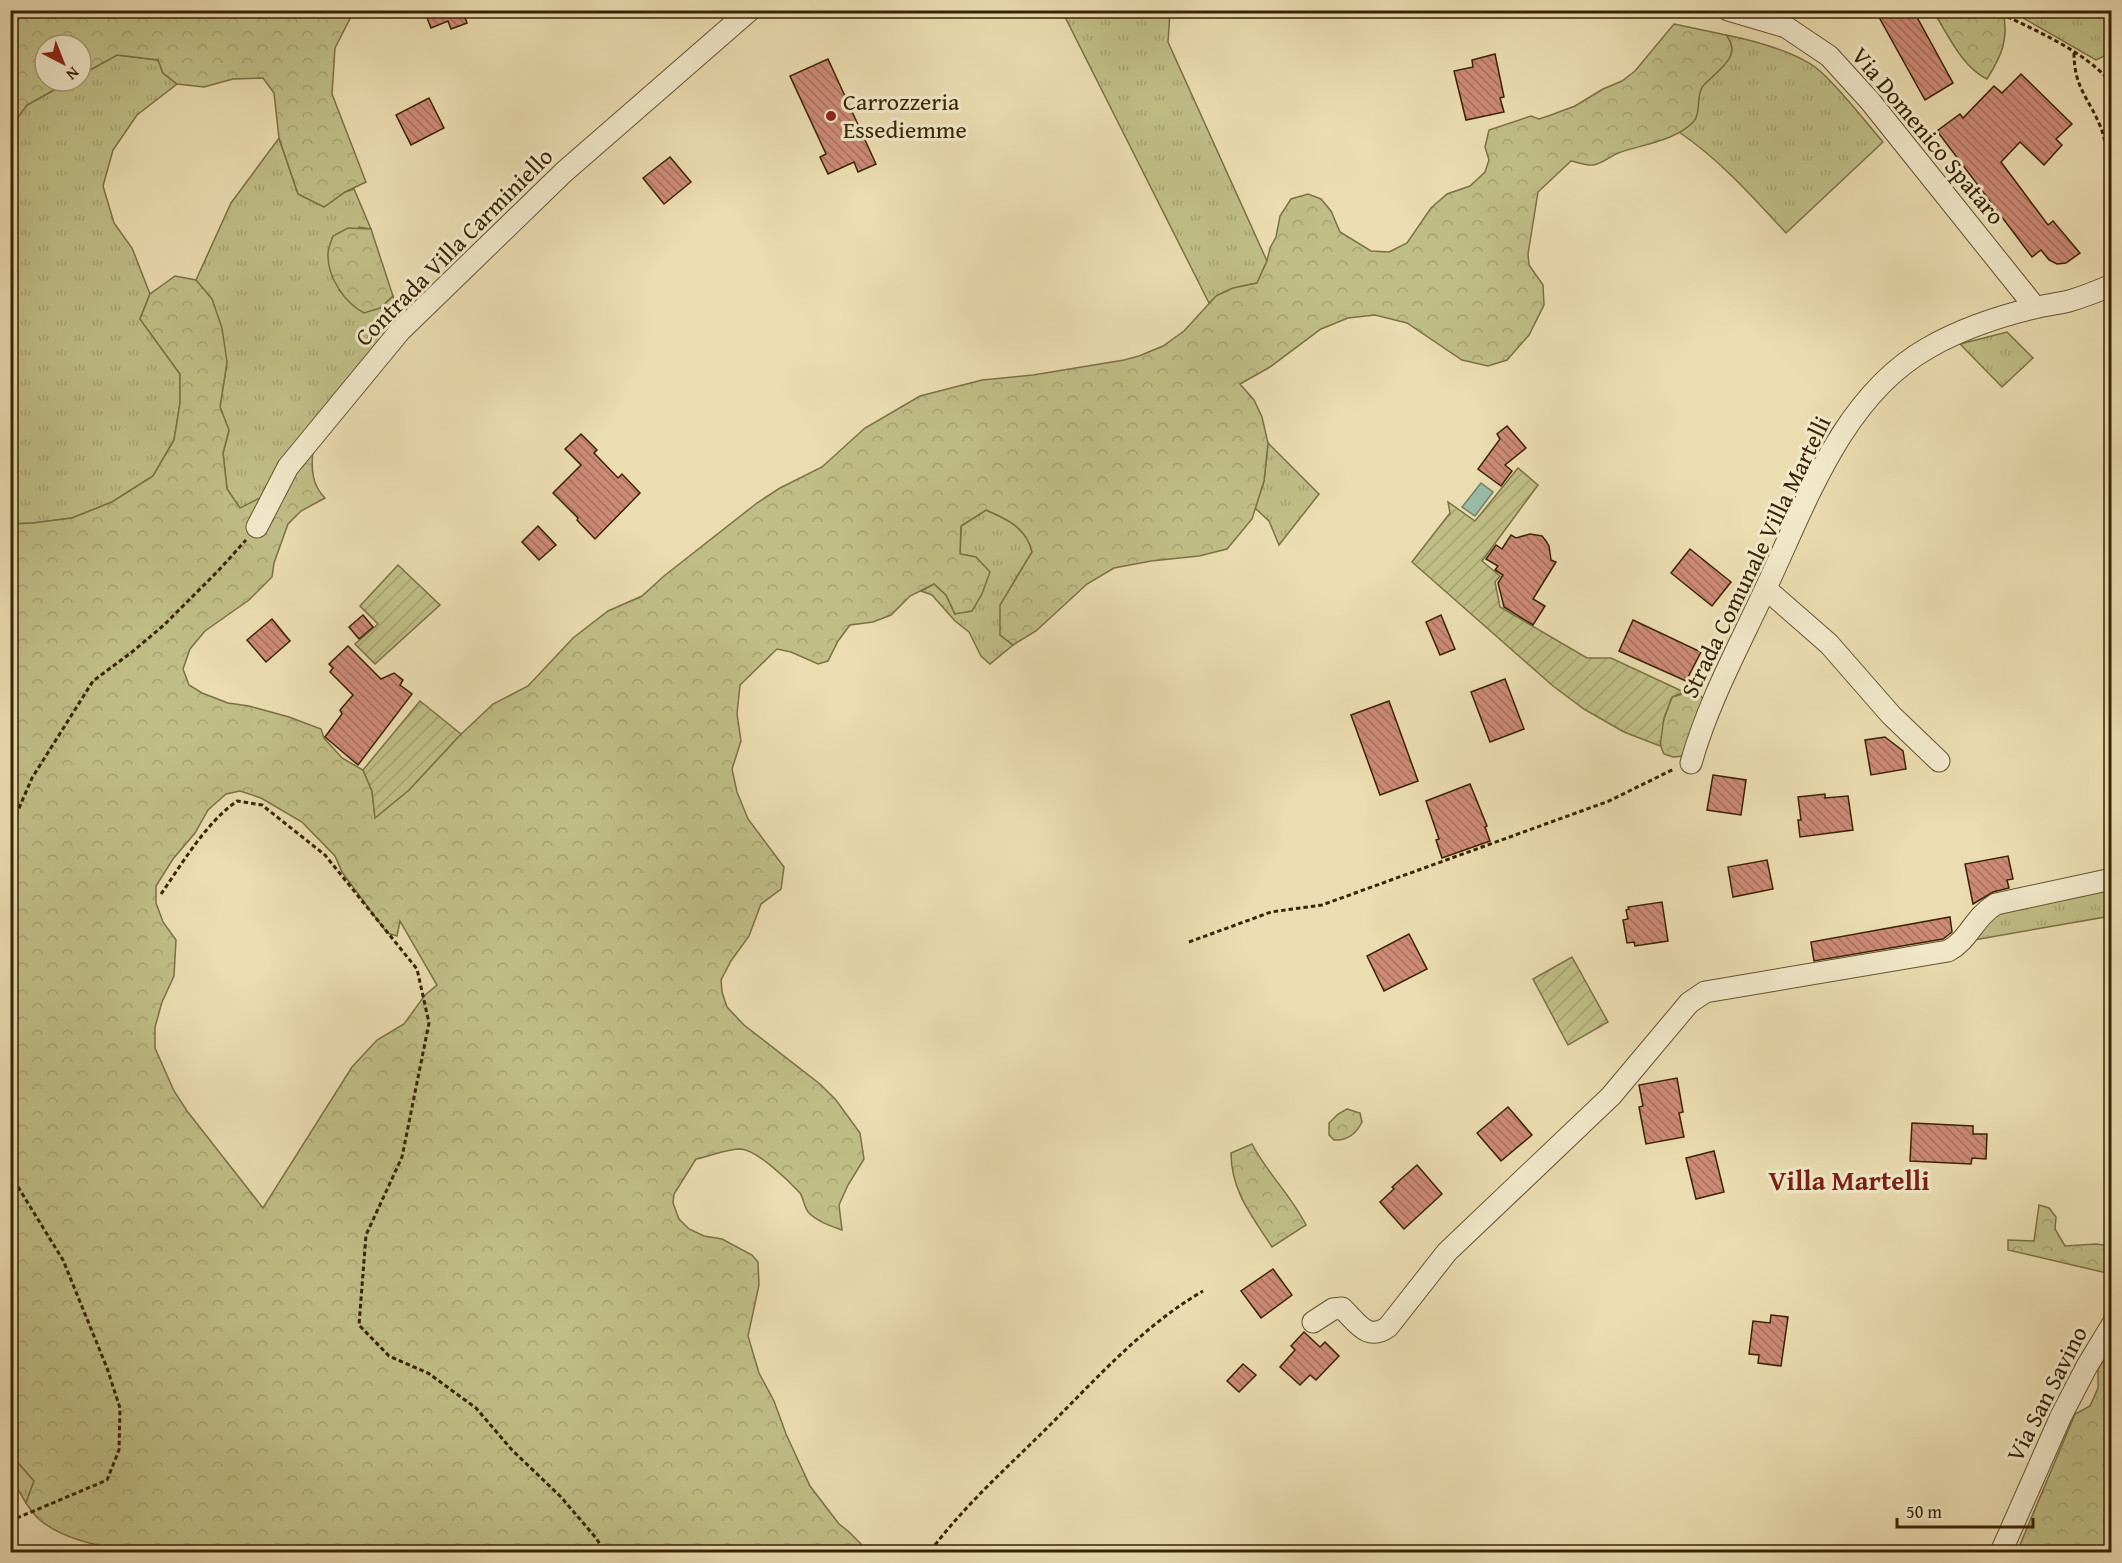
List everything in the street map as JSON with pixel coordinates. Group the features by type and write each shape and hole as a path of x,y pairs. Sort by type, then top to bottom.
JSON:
{"street":[{"name":"Contrada Villa Carminiello","path":"257,527 288,467 400,331 564,172 750,10"},
{"name":"Via Domenico Spataro","path":"1728,10 1786,27 1829,56 1870,101 2035,307"},
{"name":"Strada Comunale Villa Martelli","path":"1682,766 1835,446 1848,424 1886,378 1900,365 1948,337 1980,324 2035,307 2070,301 2112,285"},
{"path":"1766,589 1829,644 1891,715 1939,761"},
{"path":"1313,1322 1333,1309 1342,1308 1363,1329 1372,1334 1388,1327 1447,1252 1611,1096 1689,1003 1705,992 1948,951 1957,946 1980,916 1996,904 2112,879"},
{"name":"Via San Savino","path":"2001,1552 2061,1416 2112,1325"}],"path":[{"path":"1994,10 2074,53 2103,72 2112,84"},
{"path":"2074,53 2074,69 2079,85 2101,129 2109,170 2112,174"},
{"path":"10,829 32,778 93,681 164,625 218,571 257,527"},
{"path":"1189,942 1271,912 1322,905 1609,801 1682,766"},
{"path":"161,894 202,835 224,810 237,801 262,805 325,855 417,969 429,1023 402,1157 366,1235 359,1325 389,1356 428,1372 476,1408 512,1450 561,1497 605,1552"},
{"path":"10,1174 63,1260 107,1368 120,1408 118,1450 107,1480 10,1521"},
{"path":"935,1545 978,1496 1105,1368 1155,1324 1181,1304 1203,1292"}],"green space":[{"path":"11,10 354,11 335,48 332,94 366,182 345,192 324,207 298,194 279,138 274,93 263,78 233,79 204,87 177,84 163,73 158,60 117,55 93,68 93,33 33,33 33,93 48,93 27,105 11,127"},
{"path":"1062,11 1170,11 1168,42 1267,261 1257,283 1225,291 1209,303"},
{"path":"1933,11 2003,11 2005,38 1997,62 1987,79 1962,58"},
{"path":"2011,11 2111,11 2111,53 2096,60"},
{"path":"1674,24 1726,35 1731,43 1730,57 1703,86 1699,95 1696,117 1687,128 1659,141 1618,153 1596,164 1588,165 1571,161 1538,192 1528,254 1529,265 1543,285 1544,305 1529,335 1507,360 1488,366 1462,360 1407,323 1375,315 1348,318 1321,329 1270,367 1240,384 1254,400 1262,417 1268,443 1264,481 1252,519 1227,549 1199,556 1114,568 1087,584 1036,631 1013,645 1000,635 1000,605 1032,552 1026,537 1015,525 986,510 961,526 960,554 976,557 990,572 982,594 972,611 955,614 946,595 934,584 910,596 891,615 873,622 850,625 838,641 828,661 818,664 791,652 777,649 740,685 737,714 741,741 732,769 737,792 748,819 784,867 781,889 761,904 749,936 721,980 722,992 727,1007 744,1025 820,1084 836,1100 860,1133 864,1159 839,1205 842,1230 809,1213 800,1193 788,1181 764,1160 741,1149 696,1159 674,1194 673,1203 679,1219 689,1229 704,1236 722,1239 752,1255 758,1262 759,1285 748,1336 759,1373 774,1401 786,1434 810,1486 839,1524 869,1552 129,1552 72,1538 50,1528 37,1517 26,1503 34,1481 14,1458 11,1428 11,524 72,518 112,502 153,476 174,440 180,403 180,374 140,319 150,294 175,276 196,280 212,299 222,328 227,362 220,407 229,430 223,453 227,489 240,508 266,495 313,451 313,476 317,488 325,498 301,511 288,524 274,563 272,577 249,600 205,631 190,649 183,669 189,685 202,693 228,703 289,717 321,729 324,738 342,758 363,770 372,791 375,817 409,790 457,738 493,704 528,686 573,638 608,611 642,596 757,503 780,488 822,467 865,428 920,396 982,380 1033,375 1124,360 1163,346 1184,331 1216,296 1233,288 1257,283 1276,237 1280,216 1291,199 1308,194 1321,199 1331,211 1340,232 1371,251 1389,252 1407,243 1431,208 1447,194 1470,186 1485,172 1489,160 1485,147 1489,130 1531,116 1539,119 1575,106 1603,89 1622,81 1635,71","holes":["240,791 261,798 302,822 335,856 342,872 387,933 397,936 400,921 437,985 425,995 404,1024 377,1040 352,1067 263,1208 187,1111 174,1091 155,1048 155,1027 162,1002 174,976 176,940 163,922 156,903 156,886 173,859 195,833 208,810 226,794"]},
{"path":"1726,35 1776,48 1812,65 1838,89 1883,142 1786,233 1722,167 1679,132 1696,116 1701,88 1729,58 1732,51 1731,43"},
{"path":"117,55 158,60 163,73 177,84 137,115 113,150 103,186 114,223 132,248 150,294 140,319 180,374 180,403 174,440 153,476 112,502 72,518 11,524 10,127 27,105 48,93 93,93 93,68"},
{"path":"279,138 298,194 324,207 345,192 354,189 371,229 359,227 339,290 348,299 380,308 393,296 400,321 266,495 240,509 227,489 223,453 229,431 220,407 227,362 196,280 231,203"},
{"path":"348,228 371,229 393,296 380,308 364,313 350,303 338,288 328,263 328,250 333,236"},
{"path":"2007,332 2033,358 2002,387 1960,344"},
{"path":"1268,443 1319,494 1279,545 1269,521 1255,508 1264,481"},
{"path":"1518,468 1538,485 1482,561 1500,576 1495,582 1500,607 1587,658 1611,658 1684,692 1672,697 1664,718 1660,746 1624,732 1584,709 1553,686 1412,562 1450,513 1448,502 1475,521"},
{"path":"986,510 1015,525 1026,537 1032,552 1013,583 1000,635 1013,645 990,664 981,656 969,632 955,621 932,595 921,591 934,584 946,595 955,614 976,557 960,554 961,526"},
{"path":"398,565 440,605 375,664 355,644 378,624 360,606"},
{"path":"1696,690 1704,700 1685,756 1673,757 1664,754 1660,740 1664,718 1672,697"},
{"path":"420,701 461,734 409,790 375,818 372,791 363,770"},
{"path":"2111,885 2111,916 1974,940 1987,921 2003,909"},
{"path":"1572,957 1608,1022 1568,1045 1533,979"},
{"path":"1347,1109 1360,1113 1362,1122 1351,1136 1334,1140 1329,1135 1329,1123"},
{"path":"1252,1144 1306,1225 1272,1247 1244,1203 1232,1167 1231,1153"},
{"path":"2039,1205 2049,1208 2056,1217 2055,1229 2065,1246 2096,1244 2111,1246 2111,1274 2008,1250 2008,1240 2034,1241"},
{"path":"2111,1348 2111,1413 2107,1438 2111,1446 2111,1531 2102,1552 2017,1552 2075,1414 2090,1406 2098,1388 2098,1369"},
{"path":"10,1428 14,1458 34,1481 26,1503 11,1478"}],"shaded area":[{"path":"1481,483 1493,492 1475,516 1462,507"}],"building":[{"path":"424,10 473,11 464,15 467,23 451,29 448,21 431,28"},
{"path":"1875,10 1913,10 1953,83 1925,100"},
{"path":"1495,54 1504,97 1500,98 1504,112 1466,120 1454,71 1473,67 1472,60"},
{"path":"828,59 876,164 858,172 854,162 828,174 820,157 826,154 790,76"},
{"path":"2021,74 2072,124 2056,139 2062,145 2044,165 2020,142 2001,162 2048,225 2053,221 2080,253 2066,263 2057,264 2049,260 2041,250 2032,257 1937,131 1960,114 1963,118 1994,86 2002,93"},
{"path":"429,98 444,128 411,145 396,115"},
{"path":"670,157 691,182 664,204 643,178"},
{"path":"1507,426 1526,448 1505,465 1512,471 1501,486 1478,469 1500,439 1497,434"},
{"path":"581,434 597,450 594,453 618,478 622,474 640,493 595,539 553,493 581,465 565,449"},
{"path":"538,526 556,545 539,560 522,542"},
{"path":"1530,534 1542,536 1549,546 1551,560 1556,562 1533,599 1545,606 1533,625 1504,607 1498,583 1503,575 1495,570 1498,566 1486,559 1496,545 1502,549 1511,535 1516,538"},
{"path":"1690,549 1731,582 1712,606 1671,573"},
{"path":"363,615 373,627 359,639 349,627"},
{"path":"1441,615 1455,649 1440,655 1426,622"},
{"path":"272,619 290,641 266,662 247,640"},
{"path":"1633,620 1701,652 1686,681 1619,651"},
{"path":"348,646 381,679 394,673 403,680 400,685 412,694 358,765 325,737 342,714 340,710 353,695 330,672 333,668 329,664"},
{"path":"1505,679 1524,729 1490,742 1471,692"},
{"path":"1389,701 1418,781 1380,795 1351,715"},
{"path":"1885,737 1903,751 1906,769 1871,775 1865,740"},
{"path":"1713,775 1746,780 1741,815 1707,810"},
{"path":"1470,784 1487,826 1485,827 1490,841 1442,858 1436,840 1439,839 1426,801"},
{"path":"1825,794 1825,798 1848,796 1853,830 1800,837 1798,820 1801,820 1798,797"},
{"path":"2008,856 2013,879 2007,880 2009,888 1993,892 1973,904 1965,864"},
{"path":"1767,860 1773,889 1733,897 1728,867"},
{"path":"1662,902 1668,941 1635,946 1634,942 1627,943 1623,920 1628,919 1626,910 1629,909 1628,907"},
{"path":"1950,917 1952,932 1943,939 1814,961 1811,942"},
{"path":"1409,934 1427,969 1384,991 1367,956"},
{"path":"1677,1078 1683,1112 1679,1113 1684,1137 1646,1144 1639,1107 1643,1106 1639,1085"},
{"path":"1508,1107 1532,1135 1501,1161 1477,1133"},
{"path":"1912,1123 1973,1126 1973,1134 1987,1134 1986,1159 1972,1158 1971,1164 1910,1161"},
{"path":"1714,1151 1724,1192 1696,1199 1686,1158"},
{"path":"1417,1165 1442,1194 1404,1229 1380,1202 1394,1189 1392,1187"},
{"path":"1273,1269 1292,1295 1261,1318 1241,1291"},
{"path":"1771,1315 1788,1317 1781,1366 1758,1363 1759,1355 1749,1354 1753,1321 1770,1323"},
{"path":"1304,1332 1320,1347 1325,1342 1339,1356 1316,1380 1310,1375 1300,1385 1280,1367 1295,1350 1291,1346"},
{"path":"1243,1364 1256,1375 1239,1392 1227,1381"}],"place":[{"name":"Carrozzeria Essediemme","path":"831,116"}],"district":[{"name":"Villa Martelli","path":"1849,1181"}]}
